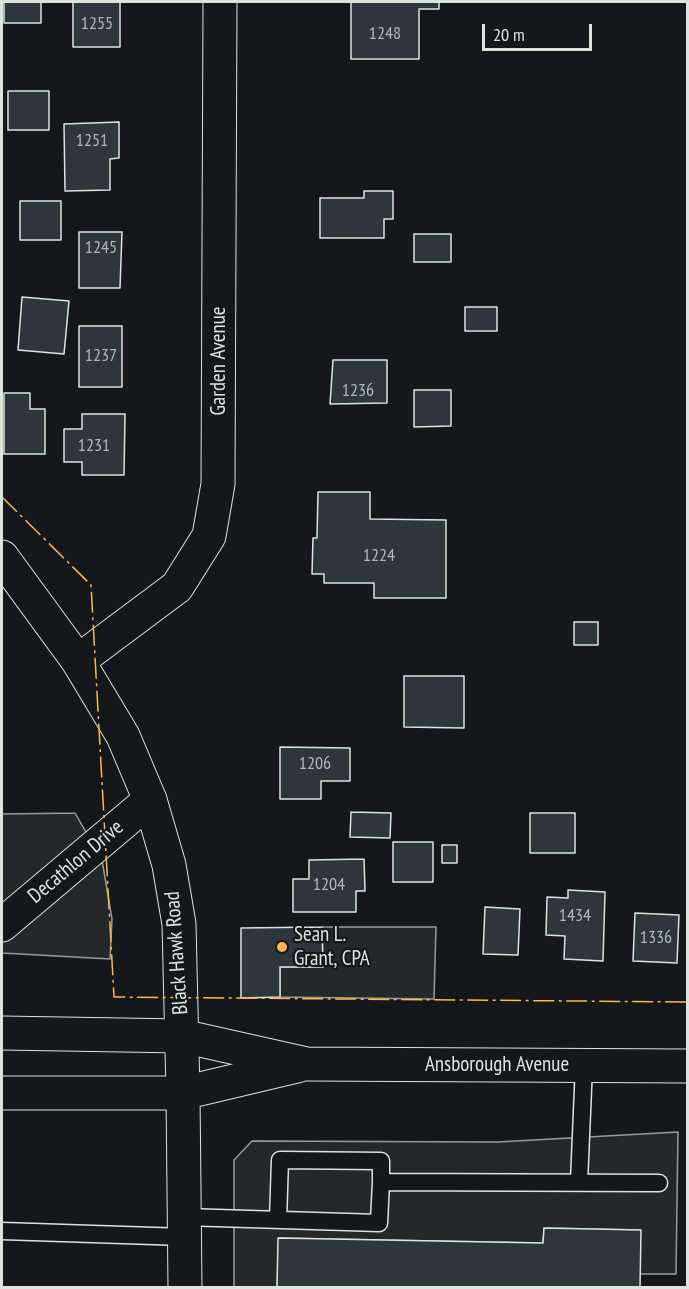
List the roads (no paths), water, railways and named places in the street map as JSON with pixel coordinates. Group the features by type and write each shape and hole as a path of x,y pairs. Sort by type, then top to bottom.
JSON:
{"street":[{"name":"Garden Avenue","path":"78,661 177,587 209,536 218,484 220,2"},
{"name":"Black Hawk Road","path":"2,557 78,661 123,736 150,800 170,865 179,924 184,1287"},
{"name":"Decathlon Drive","path":"2,925 150,800"},
{"name":"Ansborough Avenue","path":"2,1033 182,1036 307,1064 687,1066"},
{"name":"Ansborough Avenue","path":"2,1093 183,1093 307,1064"}],"lane":[{"path":"579,1182 584,1065"},
{"path":"2,1231 184,1227 278,1220 379,1223 381,1161 280,1160 278,1220"},
{"path":"381,1182 659,1183"}],"place":[{"name":"Sean L. Grant, CPA","path":"282,947"}]}
